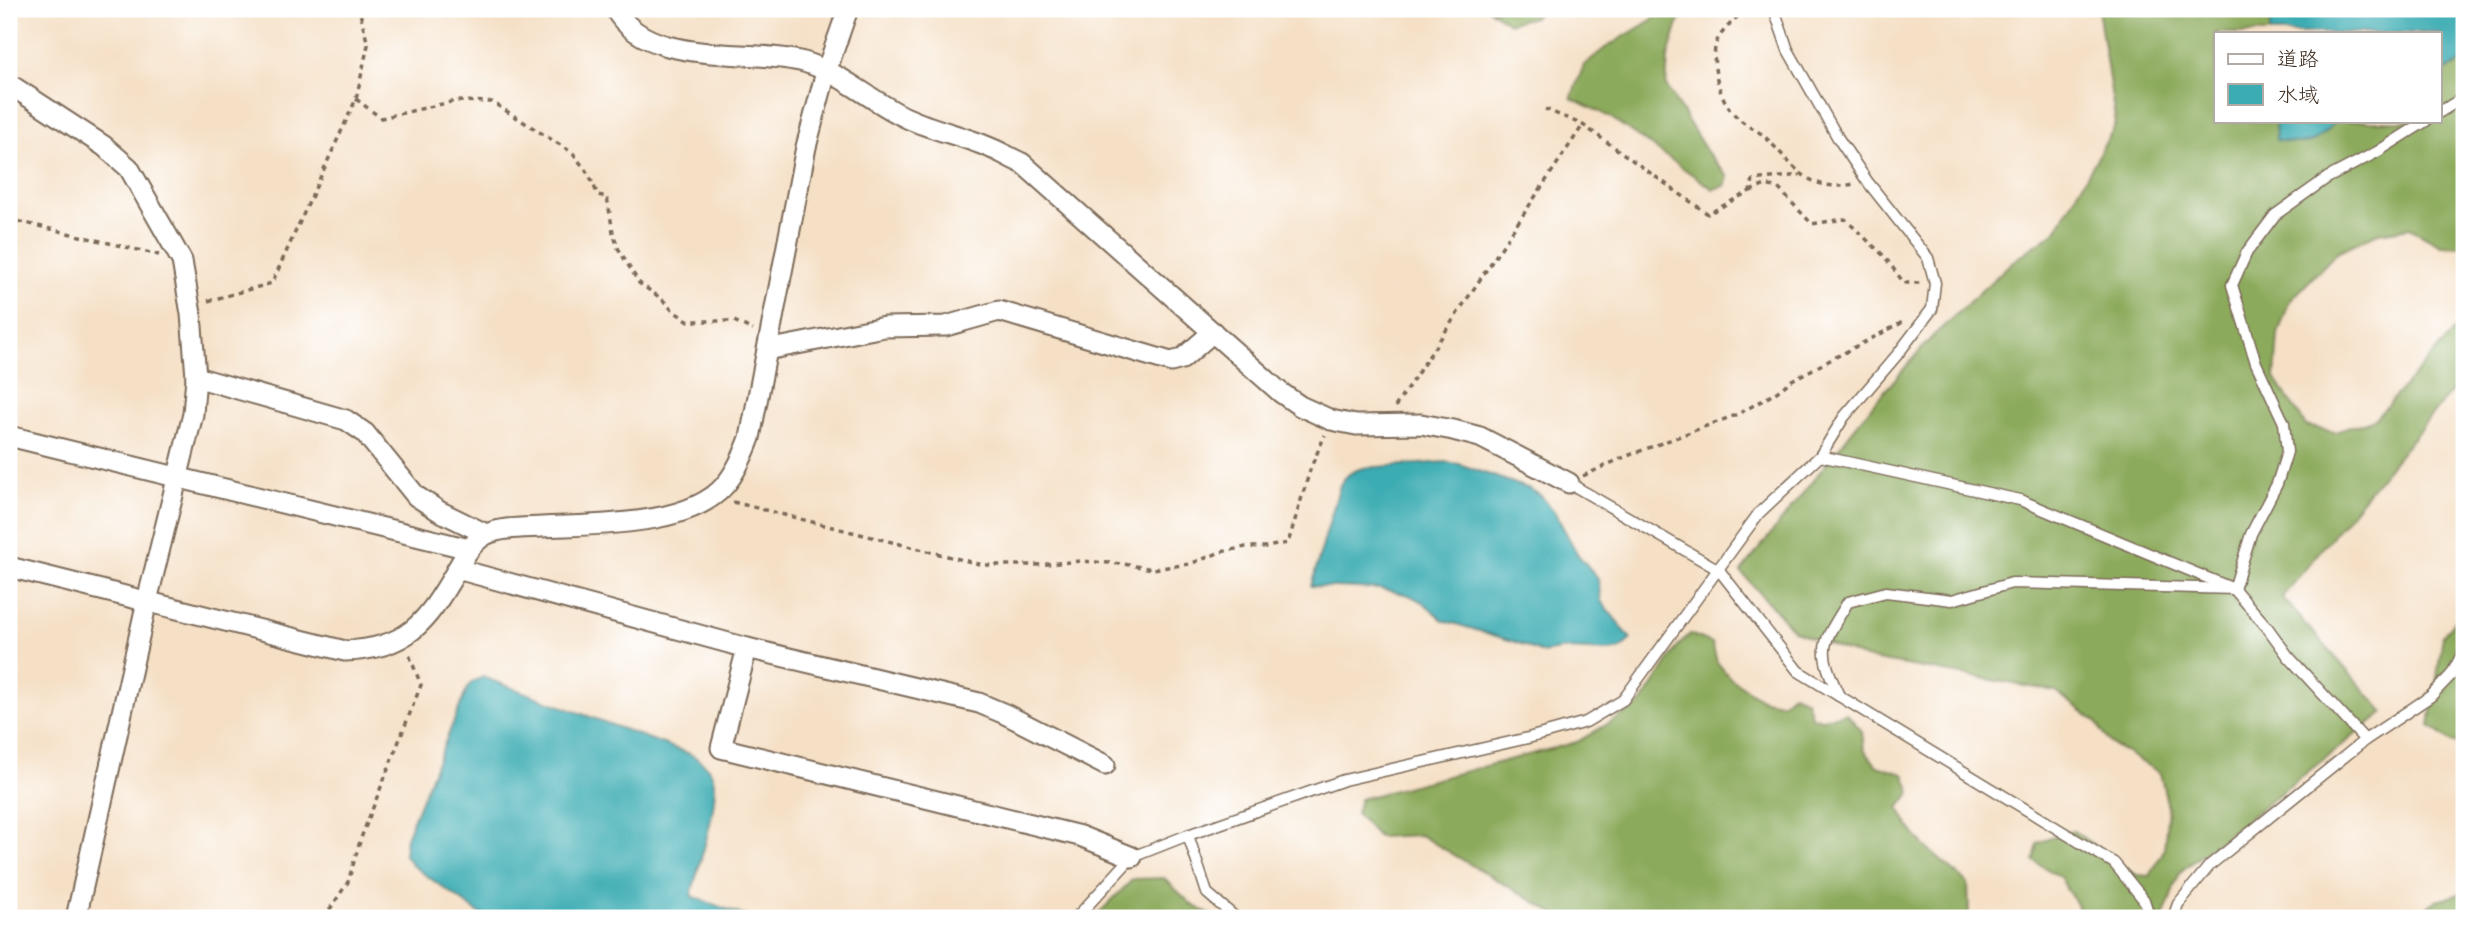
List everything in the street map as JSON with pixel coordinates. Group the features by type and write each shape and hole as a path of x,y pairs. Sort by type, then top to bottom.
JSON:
{"street":[{"path":"615,9 632,30 648,41 674,47 804,62 852,84 904,117 939,132 992,148 1021,163 1280,392 1300,406 1331,420 1356,425 1421,424 1480,437 1569,483"},
{"path":"9,567 345,651 369,650 389,644 422,622 435,607 469,549 486,534 516,528 651,519 684,512 713,497 734,472 750,438 806,147 826,72 848,9"},
{"path":"9,84 104,146 129,168 182,261 191,314 196,377 193,414 146,601 76,918"},
{"path":"768,344 884,327 946,326 999,311 1171,362 1182,359 1213,332"},
{"path":"196,377 346,420 365,433 415,496 486,534"},
{"path":"9,436 469,549"},
{"path":"457,569 747,648 979,703 1105,765"},
{"path":"747,648 721,748 1080,836 1132,858"}],"lane":[{"path":"1076,918 1132,858 1188,835 1344,780 1586,722 1623,700 1759,513 1820,456 1844,417 1932,309 1935,282 1928,258 1867,181 1838,138 1788,50 1774,9"},
{"path":"2442,111 2464,97"},
{"path":"2234,589 2251,534 2277,484 2287,452 2284,423 2256,363 2232,285 2247,252 2275,215 2327,178 2377,152 2424,122"},
{"path":"1820,456 2020,500 2234,589 2288,656 2365,740"},
{"path":"1569,483 1719,570 1798,671 2114,863 2144,900 2150,918"},
{"path":"1839,695 1825,665 1825,640 1848,602 1886,592 1952,600 2012,583 2234,589"},
{"path":"2173,918 2178,904 2210,865 2365,740 2431,696 2451,675 2464,651"},
{"path":"1188,835 1207,893 1236,918"}],"path":[{"path":"228,297 272,283 356,100 368,45 359,9"},
{"path":"1745,9 1715,43 1714,63 1724,101 1737,118 1762,134 1800,175 1817,183 1841,186 1867,181"},
{"path":"356,100 381,118 455,101 492,103 573,153 589,175 598,195 607,197 618,248 639,283 689,321 734,321 768,344"},
{"path":"1545,109 1583,125 1708,214 1766,185 1778,188 1812,225 1845,219 1884,256 1904,283 1935,282"},
{"path":"1384,424 1583,125"},
{"path":"1750,191 1753,180 1800,175"},
{"path":"9,219 182,261"},
{"path":"1569,483 1622,458 1738,414 1853,346 1932,309"},
{"path":"713,497 983,565 1037,565 1080,561 1153,569 1190,564 1221,552 1246,547 1288,543 1311,467 1331,420"},
{"path":"324,918 348,882 370,814 421,685 402,637"}],"green space":[{"path":"1489,9 1543,9 1534,17 1509,23"},
{"path":"1657,9 1689,9 1679,20 1668,57 1666,86 1707,152 1728,177 1725,186 1713,189 1610,117 1571,98 1584,65 1605,48 1653,19"},
{"path":"2098,9 2464,9 2464,246 2441,245 2410,228 2378,233 2337,252 2289,302 2278,334 2275,378 2306,426 2335,432 2375,419 2464,320 2464,376 2282,597 2384,712 2180,872 2163,918 2081,918 2060,877 2034,861 2038,843 2072,830 2137,875 2150,876 2164,850 2168,807 2160,773 2110,743 2095,721 2055,691 1865,658 1794,631 1741,572 1875,402 1932,337 2013,261 2056,231 2116,124"},
{"path":"2464,609 2464,746 2452,742 2430,726 2443,635"},
{"path":"1690,634 1712,643 1717,662 1730,678 1763,700 1782,703 1793,693 1806,700 1812,718 1823,719 1846,713 1862,731 1864,750 1877,766 1904,774 1911,792 1899,808 1920,841 1968,883 1971,918 1562,918 1420,835 1378,837 1356,813 1360,799 1577,742 1641,704 1678,646"},
{"path":"1164,878 1192,905 1216,918 1094,918 1133,879"},
{"path":"2464,893 2464,918 2412,918 2437,900"}],"water":[{"path":"2270,9 2464,9 2464,58 2457,65 2442,70 2442,32 2270,32"},
{"path":"2275,122 2334,122 2321,136 2309,142 2276,140"},
{"path":"1445,462 1459,464 1530,489 1541,496 1554,511 1578,555 1598,578 1601,601 1631,639 1620,649 1609,651 1566,649 1542,653 1519,643 1443,620 1423,602 1409,595 1381,589 1311,586 1340,485 1347,476 1363,468"},
{"path":"483,677 690,754 704,764 713,777 714,802 691,896 750,918 486,918 413,866 404,854 406,837 468,687"}]}
